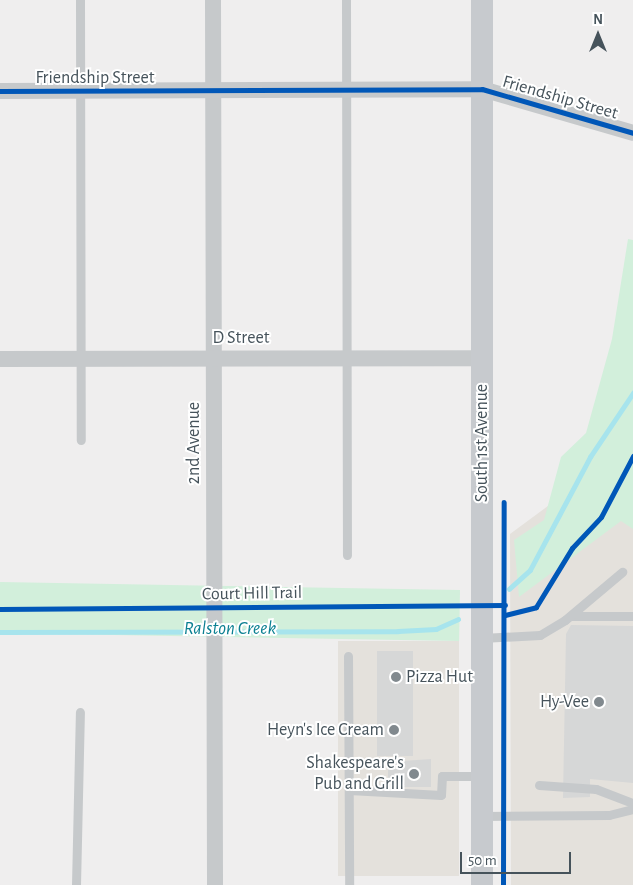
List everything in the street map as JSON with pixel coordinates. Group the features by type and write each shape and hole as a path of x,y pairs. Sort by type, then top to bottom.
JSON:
{"main road":[{"name":"South 1st Avenue","path":"482,0 482,885"}],"street":[{"name":"2nd Avenue","path":"213,0 215,885"},
{"name":"Friendship Street","path":"0,92 482,89 633,133"},
{"name":"D Street","path":"0,359 482,358"}],"lane":[{"path":"80,0 81,440"},
{"path":"346,0 348,358 346,555"},
{"path":"482,638 540,635 571,616 622,572"},
{"path":"571,616 633,616"},
{"path":"348,656 348,885"},
{"path":"76,885 80,712"},
{"path":"348,790 441,794 442,776 482,776"},
{"path":"538,785 596,789 633,803"},
{"path":"482,816 609,815 633,808"}],"shaded area":[{"path":"633,339 633,885 511,885 510,534 617,455"},
{"path":"338,641 459,641 459,876 338,876"}],"green space":[{"path":"628,239 633,240 633,529 621,521 519,597 514,540 544,520 561,457 586,433 612,339"},
{"path":"0,582 460,590 459,641 0,633"}],"building":[{"name":"Hy-Vee","path":"571,625 633,626 633,783 590,779 590,797 563,798 566,634"},
{"path":"377,651 413,651 413,756 377,756"},
{"path":"431,759 431,787 396,787 396,782 388,782 388,762"}],"waterway":[{"name":"Ralston Creek","path":"509,589 530,570 590,457 633,393"},
{"name":"Ralston Creek","path":"0,632 398,631 436,629 458,619"}],"cycle path":[{"path":"0,91 482,89 633,133"},
{"path":"505,615 536,607 572,548 601,517 633,456"},
{"path":"503,885 504,502"},
{"name":"Court Hill Trail","path":"0,609 505,605"}],"place":[{"name":"Pizza Hut","path":"396,677"},
{"name":"Hy-Vee","path":"599,702"},
{"name":"Heyn's Ice Cream","path":"394,730"},
{"name":"Shakespeare's Pub and Grill","path":"414,774"}]}
